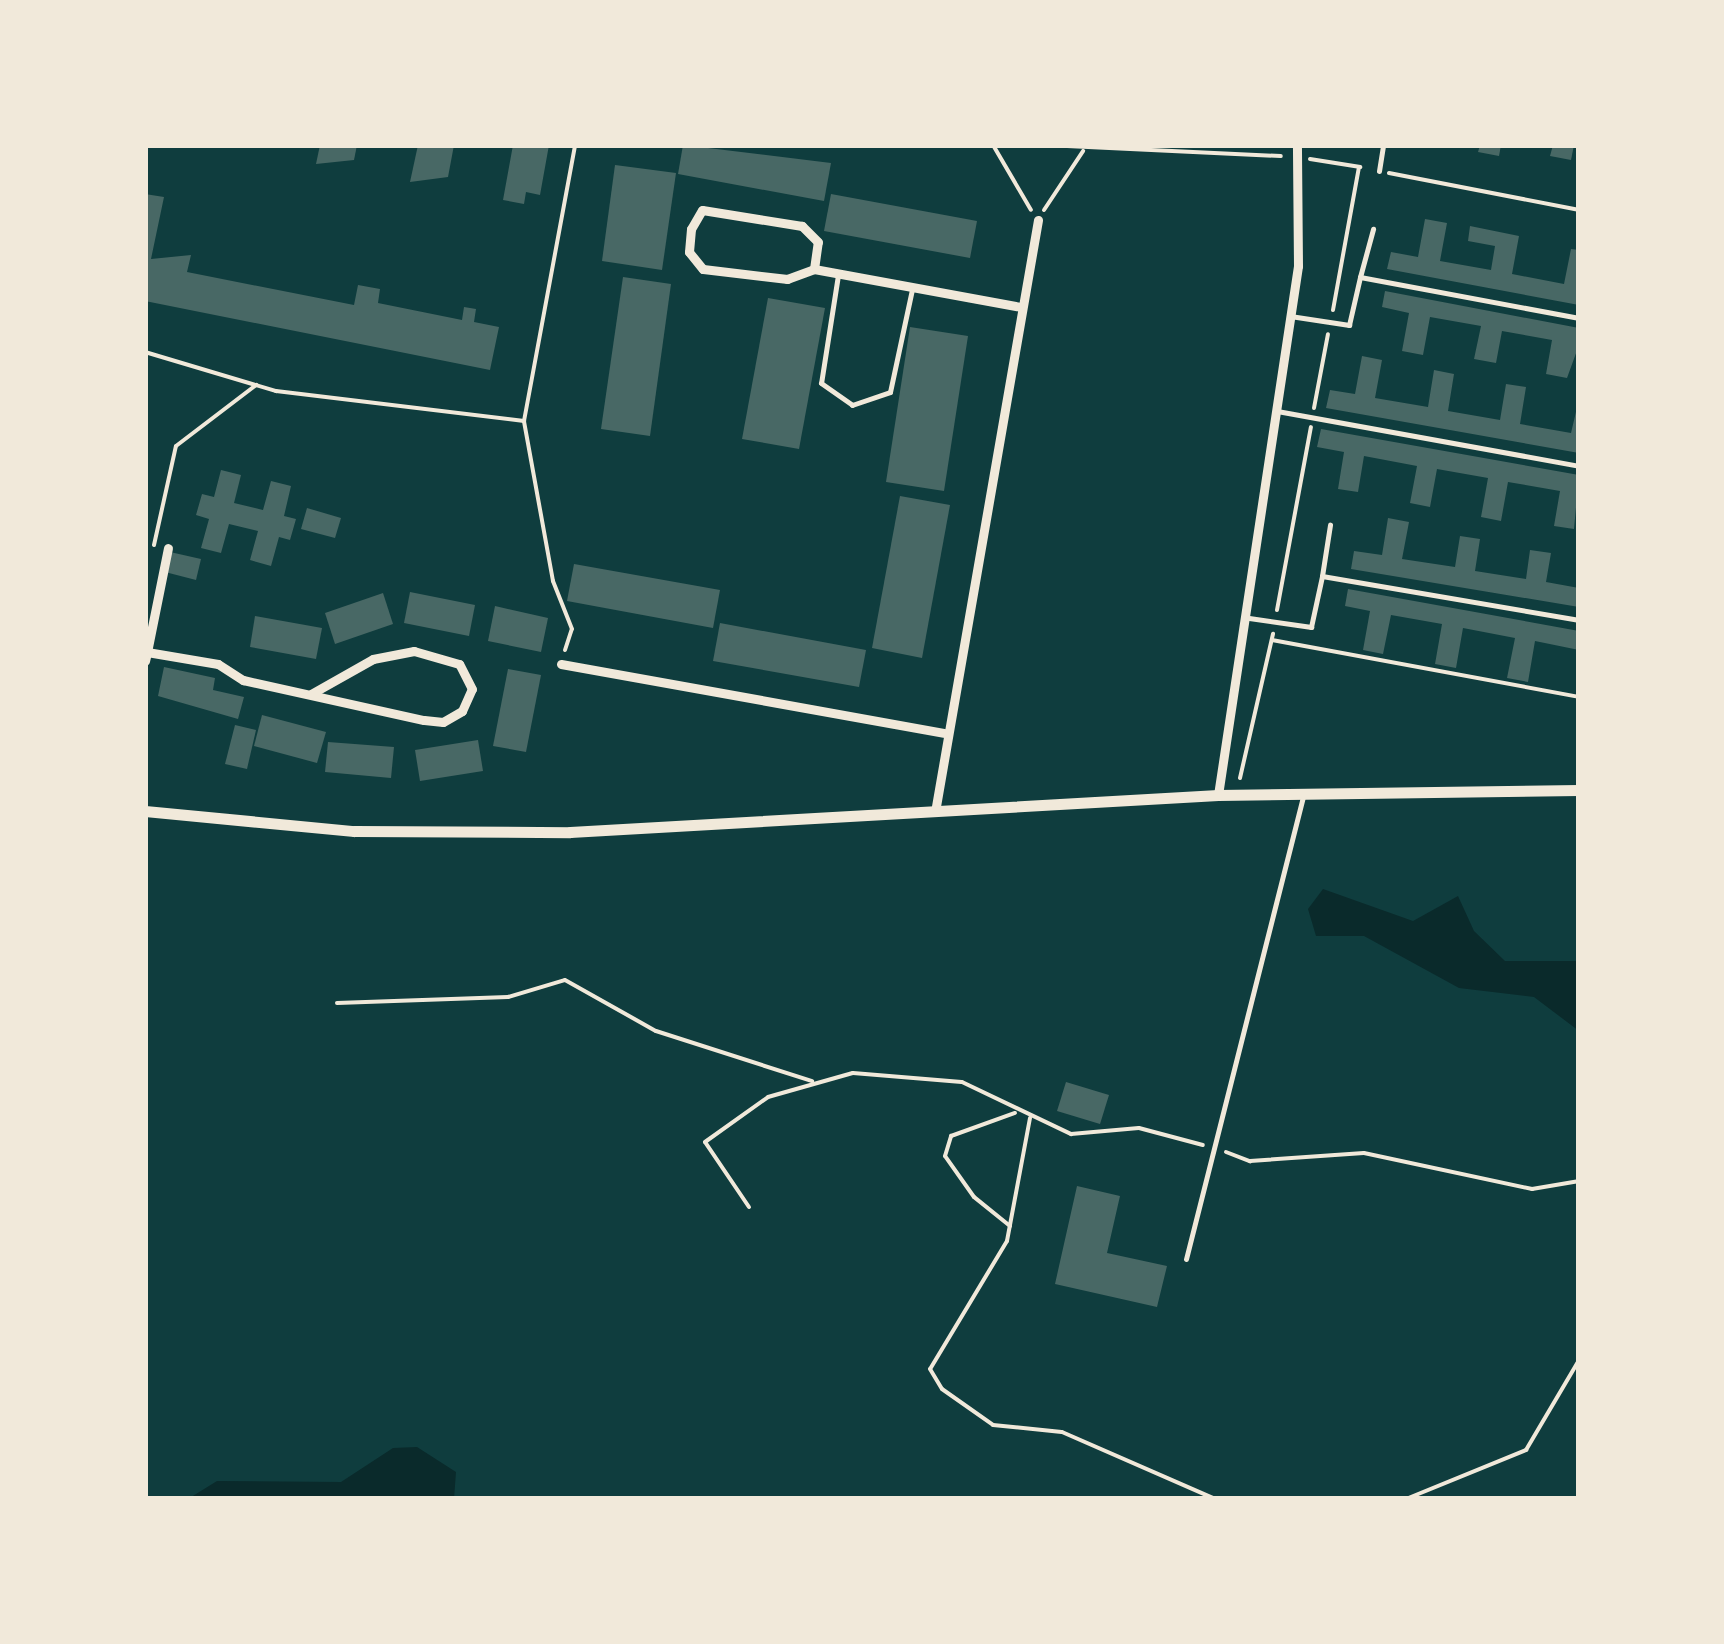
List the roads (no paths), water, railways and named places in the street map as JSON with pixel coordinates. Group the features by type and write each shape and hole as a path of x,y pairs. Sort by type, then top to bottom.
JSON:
{"street":[{"path":"1218,795 1249,618 1272,410 1290,316 1296,145"},
{"path":"814,269 818,242 802,226 702,210 690,229 689,252 703,269 787,279 814,269 1022,307"},
{"path":"935,812 945,733 1038,220"},
{"path":"168,548 159,574 146,656 311,694 442,722 462,712 472,690 459,664 414,651 373,660 311,694"},
{"path":"561,664 945,733"},
{"path":"145,811 462,833 1218,795 1579,790"}],"lane":[{"path":"1379,171 1383,145"},
{"path":"1290,316 1349,324 1374,229"},
{"path":"838,275 821,383 852,405 890,392 913,286"},
{"path":"1360,277 1579,318"},
{"path":"1272,410 1579,466"},
{"path":"1249,618 1311,627 1330,525"},
{"path":"1322,576 1579,620"},
{"path":"1186,1259 1304,792"}],"water":[{"path":"1323,889 1413,921 1458,896 1474,931 1505,961 1579,961 1579,1031 1534,997 1459,988 1364,936 1316,936 1308,909"},
{"path":"417,1447 456,1472 454,1499 188,1499 217,1481 341,1482 393,1448"}]}
